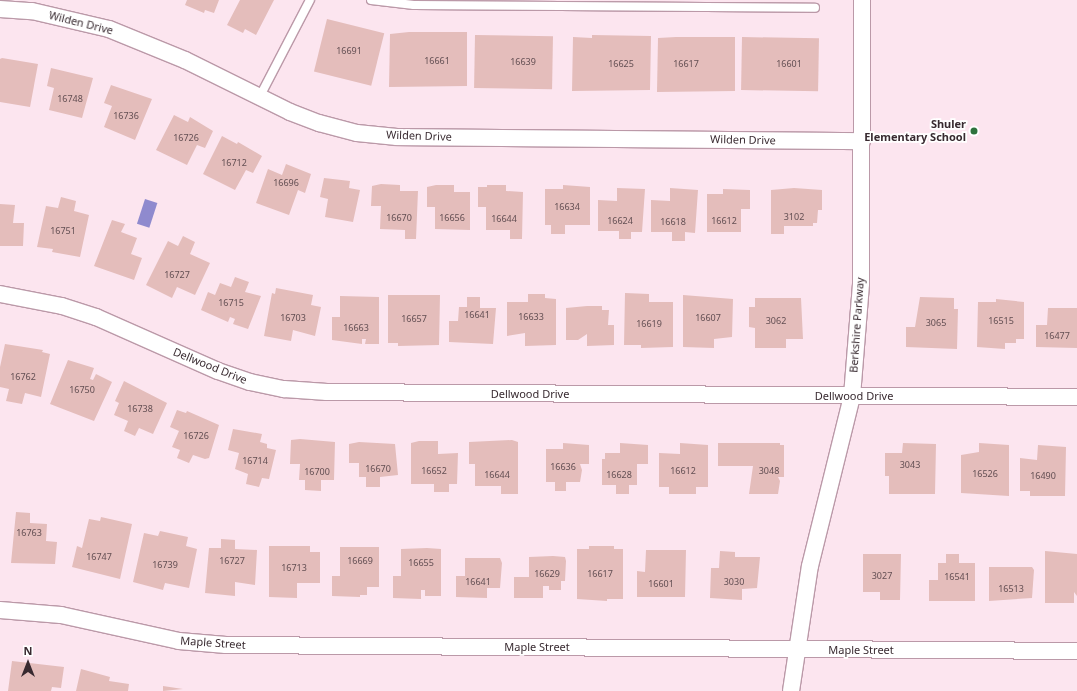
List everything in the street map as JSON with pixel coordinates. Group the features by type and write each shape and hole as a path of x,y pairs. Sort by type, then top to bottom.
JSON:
{"street":[{"name":"Berkshire Parkway","path":"791,691 810,566 852,396 861,282 862,0"},
{"name":"Wilden Drive","path":"0,9 32,11 109,29 185,60 319,124 357,133 397,137 862,141"},
{"name":"Dellwood Drive","path":"0,294 62,306 96,317 218,371 250,382 284,389 327,392 1077,397"},
{"name":"Maple Street","path":"0,610 61,615 179,641 226,645 1077,651"}],"lane":[{"path":"260,96 310,0"},
{"path":"371,0 414,5 815,8"}],"shaded area":[{"path":"145,199 157,203 149,228 137,224"}],"building":[{"path":"187,0 219,0 214,13 205,10 204,13 185,5"},
{"path":"240,0 274,0 256,35 245,29 243,33 227,25"},
{"path":"327,19 384,33 371,86 314,71"},
{"path":"409,32 467,32 467,86 389,87 390,34"},
{"path":"475,35 553,36 552,89 474,88"},
{"path":"592,35 651,36 650,90 572,91 573,37 592,38"},
{"path":"735,37 735,91 657,92 658,38"},
{"path":"742,37 819,38 818,91 741,90"},
{"path":"2,58 38,64 30,107 0,102 0,59"},
{"path":"51,68 93,78 82,118 49,110 54,88 47,86"},
{"path":"111,85 152,99 135,140 104,127 112,106 104,103"},
{"path":"174,115 188,122 190,117 213,131 205,148 197,145 187,165 156,150"},
{"path":"222,136 237,144 238,142 262,156 253,173 246,170 235,190 203,174"},
{"path":"286,164 311,174 305,193 298,190 289,215 256,203 268,169 282,175"},
{"path":"324,178 350,181 349,188 360,190 353,222 325,217 328,199 320,197"},
{"path":"381,184 400,185 400,191 418,191 416,239 405,239 405,230 380,229 381,206 371,206 372,186"},
{"path":"436,185 454,185 454,192 470,192 470,230 435,229 435,207 427,207 427,187"},
{"path":"487,185 506,185 506,191 523,192 522,239 510,239 510,230 486,230 486,207 478,207 478,187 487,187"},
{"path":"563,185 590,187 590,225 565,225 565,234 551,234 551,225 545,225 545,189 563,189"},
{"path":"617,188 645,189 642,232 631,232 631,239 619,239 619,231 598,231 598,200 617,201"},
{"path":"670,188 698,190 695,233 685,232 685,241 672,241 672,232 651,232 651,200 670,201"},
{"path":"794,188 822,190 822,210 818,210 817,223 813,223 813,226 784,226 784,234 771,234 771,190"},
{"path":"723,189 750,190 750,209 741,209 741,232 707,232 707,194 723,194"},
{"path":"61,197 76,201 74,211 89,215 80,257 52,252 53,249 37,247 46,206 58,208"},
{"path":"0,204 15,205 13,223 24,223 23,246 0,246"},
{"path":"112,220 125,224 121,232 137,238 131,254 142,258 134,280 94,266"},
{"path":"183,236 195,242 190,254 210,263 195,295 177,287 172,298 146,285 168,241 178,246"},
{"path":"235,277 249,282 245,292 261,296 248,329 233,324 235,319 230,317 228,322 201,310 208,292 215,295 220,283 231,287"},
{"path":"276,288 313,295 311,305 321,307 315,336 293,330 291,341 264,336 272,293 275,294"},
{"path":"625,293 649,294 649,302 673,302 673,347 641,348 641,345 624,345"},
{"path":"528,294 545,294 545,298 556,299 556,345 525,346 525,333 507,336 507,302 528,302"},
{"path":"388,295 440,295 439,345 398,346 398,343 388,343"},
{"path":"683,295 733,299 732,337 714,339 714,348 683,347"},
{"path":"340,296 379,297 379,344 365,344 366,339 362,339 362,344 332,340 332,317 340,317"},
{"path":"467,297 480,297 480,308 496,308 493,344 449,342 449,321 458,321 459,307 467,307"},
{"path":"920,297 954,298 954,309 958,309 957,349 906,347 906,327 915,327"},
{"path":"755,298 801,298 803,339 786,339 786,348 755,348 755,328 749,327 749,307 755,307"},
{"path":"996,299 1024,302 1024,339 1016,339 1016,343 1005,343 1005,349 977,347 978,302 996,302"},
{"path":"602,306 602,310 609,310 608,325 614,325 614,345 587,346 587,334 578,340 566,340 566,308"},
{"path":"1048,308 1077,308 1077,348 1036,347 1036,325 1047,325"},
{"path":"5,344 43,350 42,352 50,354 41,397 25,393 22,404 6,401 9,389 0,387 0,367"},
{"path":"68,360 94,368 90,379 93,380 96,374 112,382 94,421 50,404"},
{"path":"124,381 167,403 153,434 139,428 135,436 124,431 128,421 114,415 119,403 115,401"},
{"path":"177,410 186,413 187,411 219,425 209,458 205,459 193,455 189,463 177,458 180,450 172,447 179,431 170,427"},
{"path":"233,429 262,434 260,442 267,444 267,448 276,450 269,479 262,478 259,487 246,484 248,474 235,469 239,453 228,450"},
{"path":"300,439 335,442 334,480 321,480 321,491 305,490 305,480 299,480 300,464 290,464 291,440"},
{"path":"512,440 518,442 518,494 501,494 501,486 475,486 475,464 469,464 469,442"},
{"path":"419,441 438,441 438,454 458,453 457,484 449,484 449,492 434,492 434,484 411,484 411,443"},
{"path":"359,442 395,444 398,475 380,477 380,487 366,487 366,477 359,477 359,463 349,463 349,444"},
{"path":"563,443 589,445 589,464 580,464 582,470 580,482 566,482 566,491 555,491 555,482 546,482 546,449 563,449"},
{"path":"620,443 648,445 648,464 637,464 637,485 629,485 629,494 616,494 616,485 602,485 602,459 605,459 605,453 620,453"},
{"path":"680,443 708,445 708,487 696,487 696,494 669,494 669,487 659,487 659,453 680,454"},
{"path":"718,443 780,443 780,445 784,445 784,477 778,477 780,481 778,494 749,494 753,466 718,466"},
{"path":"903,443 936,444 935,494 889,494 889,476 885,476 885,453 902,453"},
{"path":"979,443 1009,445 1009,496 961,493 961,455 979,452"},
{"path":"1038,445 1066,447 1065,496 1030,496 1030,491 1020,491 1020,458 1037,460"},
{"path":"16,512 30,513 30,523 47,524 46,541 57,542 55,564 11,563"},
{"path":"101,517 132,524 120,579 72,567 77,546 82,548 89,519 100,521"},
{"path":"160,531 188,537 186,546 197,549 189,588 165,583 163,590 133,582 144,533 158,536"},
{"path":"221,539 235,540 235,549 257,550 255,585 235,582 235,596 205,593 209,548 221,548"},
{"path":"269,546 310,546 310,552 320,552 320,583 297,583 297,598 269,597"},
{"path":"589,546 614,546 614,549 623,549 623,599 607,599 607,601 577,599 577,549 589,549"},
{"path":"340,547 379,547 379,587 367,587 367,595 360,595 360,597 332,596 332,576 340,576"},
{"path":"401,549 441,549 441,596 425,596 425,590 421,590 421,599 393,598 393,576 401,576"},
{"path":"646,550 686,550 685,597 637,597 637,571 645,572"},
{"path":"720,551 735,552 735,557 760,557 757,588 742,589 742,600 710,598 711,568 719,568"},
{"path":"1045,551 1077,554 1077,596 1074,592 1074,603 1045,603"},
{"path":"863,554 901,554 900,600 880,600 880,592 863,592"},
{"path":"946,554 959,554 959,563 975,563 975,601 929,601 929,580 938,580 938,563 946,563"},
{"path":"529,557 565,557 566,561 565,581 561,581 561,590 549,590 549,586 543,586 543,598 514,598 514,577 529,577"},
{"path":"465,558 500,558 502,563 500,588 487,588 487,598 456,597 456,576 465,576"},
{"path":"989,567 1032,567 1034,570 1032,598 989,601"},
{"path":"12,661 64,667 61,688 52,687 51,691 8,691"},
{"path":"81,669 110,677 109,681 129,684 128,691 76,691"},
{"path":"163,686 183,689 163,691"}],"place":[{"name":"Shuler Elementary School","path":"974,131"}]}
